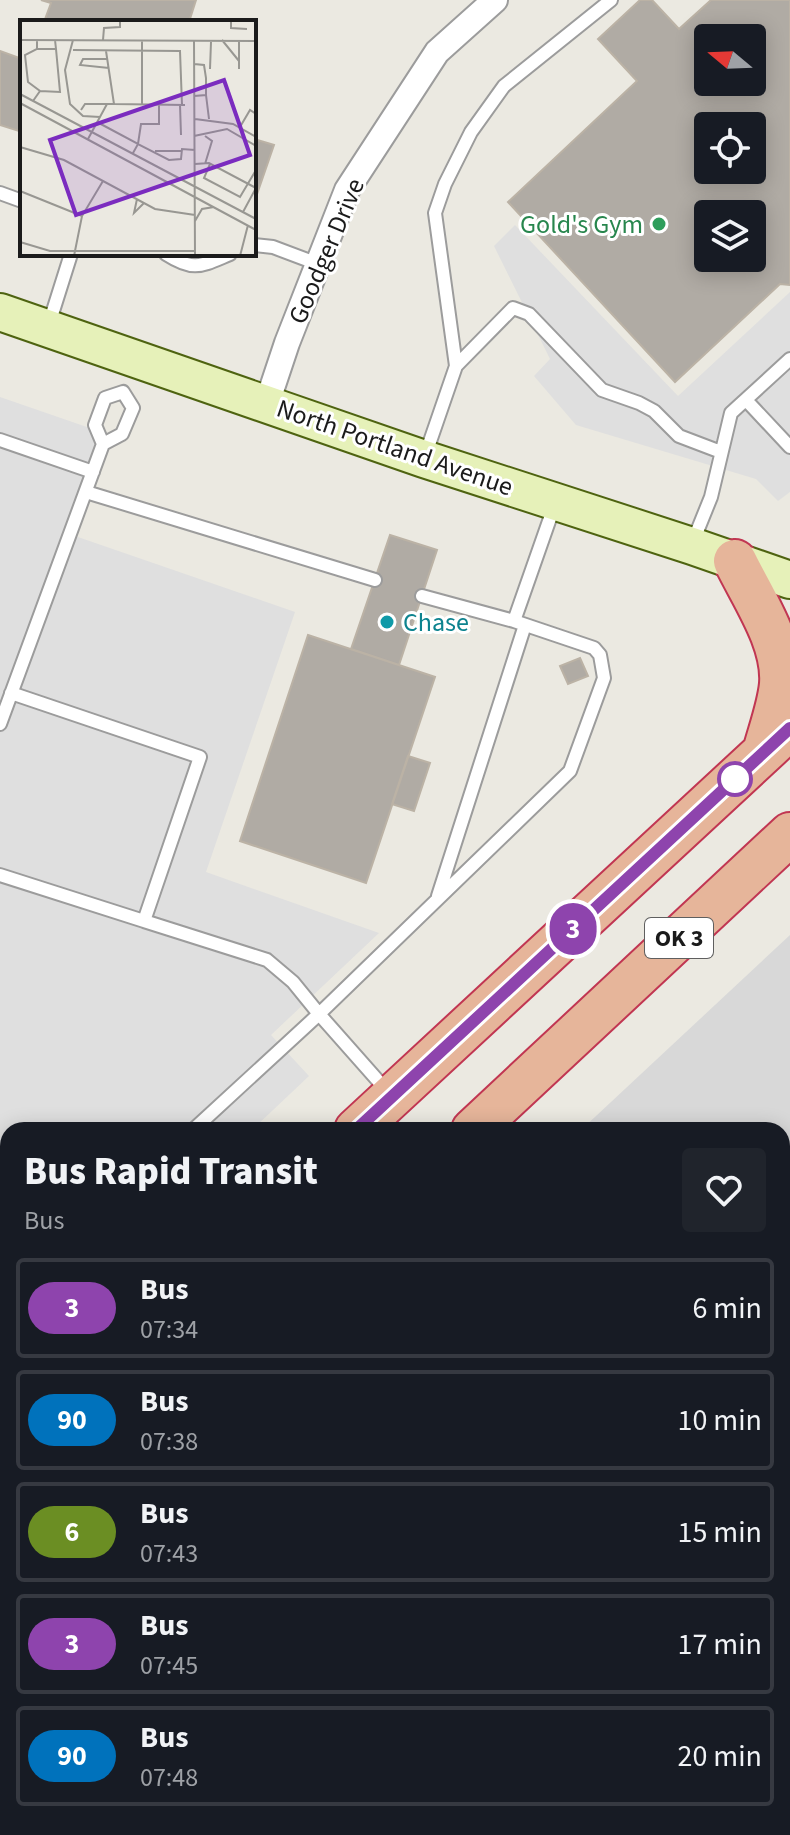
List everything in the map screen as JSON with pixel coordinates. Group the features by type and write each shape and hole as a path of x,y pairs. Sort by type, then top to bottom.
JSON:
{"highway":[{"path":"365,1122 777,740 780,662 771,635 735,561"},
{"name":"OK 3","path":"482,1122 790,834"}],"main road":[{"name":"North Portland Avenue","path":"0,312 48,328 129,375 267,403 424,459 790,580"}],"street":[{"name":"Goodger Drive","path":"267,403 347,190 437,52 490,2"}],"lane":[{"path":"456,366 435,213 445,184 471,132 504,86 611,0"},
{"path":"0,193 20,200"},
{"path":"256,245 273,247 318,264"},
{"path":"48,328 70,256"},
{"path":"169,256 182,264 197,267 225,256"},
{"path":"424,459 456,366 513,308 529,314 602,390 654,411 679,436 721,452"},
{"path":"692,546 711,497 731,413 790,359"},
{"path":"0,724 103,444 95,425 105,398 129,375"},
{"path":"103,444 122,434 133,408 129,375"},
{"path":"746,400 790,447"},
{"path":"0,440 93,472"},
{"path":"86,492 375,580"},
{"path":"437,899 556,501"},
{"path":"202,1122 319,1014 570,771 604,678 600,655 594,648 519,623 422,596"},
{"path":"11,693 200,757 144,921"},
{"path":"0,875 267,960 293,982 392,1097"}],"shaded area":[{"path":"515,225 678,396 790,292 790,492 778,501 756,479 576,425 534,376 550,359 494,246"},
{"path":"0,397 110,435 75,536 295,612 206,872 379,933 271,1035 309,1076 260,1122 0,1122"},
{"path":"790,935 790,1122 590,1122"}],"building":[{"path":"41,0 196,0 190,20 45,20 51,3"},
{"path":"640,0 652,0 679,29 711,0 790,0 790,285 780,284 675,382 508,202 637,81 598,39"},
{"path":"0,51 20,58 20,131 0,125"},
{"path":"256,140 274,145 256,197"},
{"name":"Chase","path":"390,535 437,550 399,665 351,649"},
{"name":"Chase","path":"308,635 435,677 366,883 240,841"},
{"path":"580,658 588,676 568,684 560,666"},
{"path":"408,756 430,763 414,811 392,804"}],"bus line":[{"name":"3","path":"365,1122 790,728"}],"place":[{"name":"Gold's Gym","path":"659,224"},
{"name":"Chase","path":"387,622"}]}
